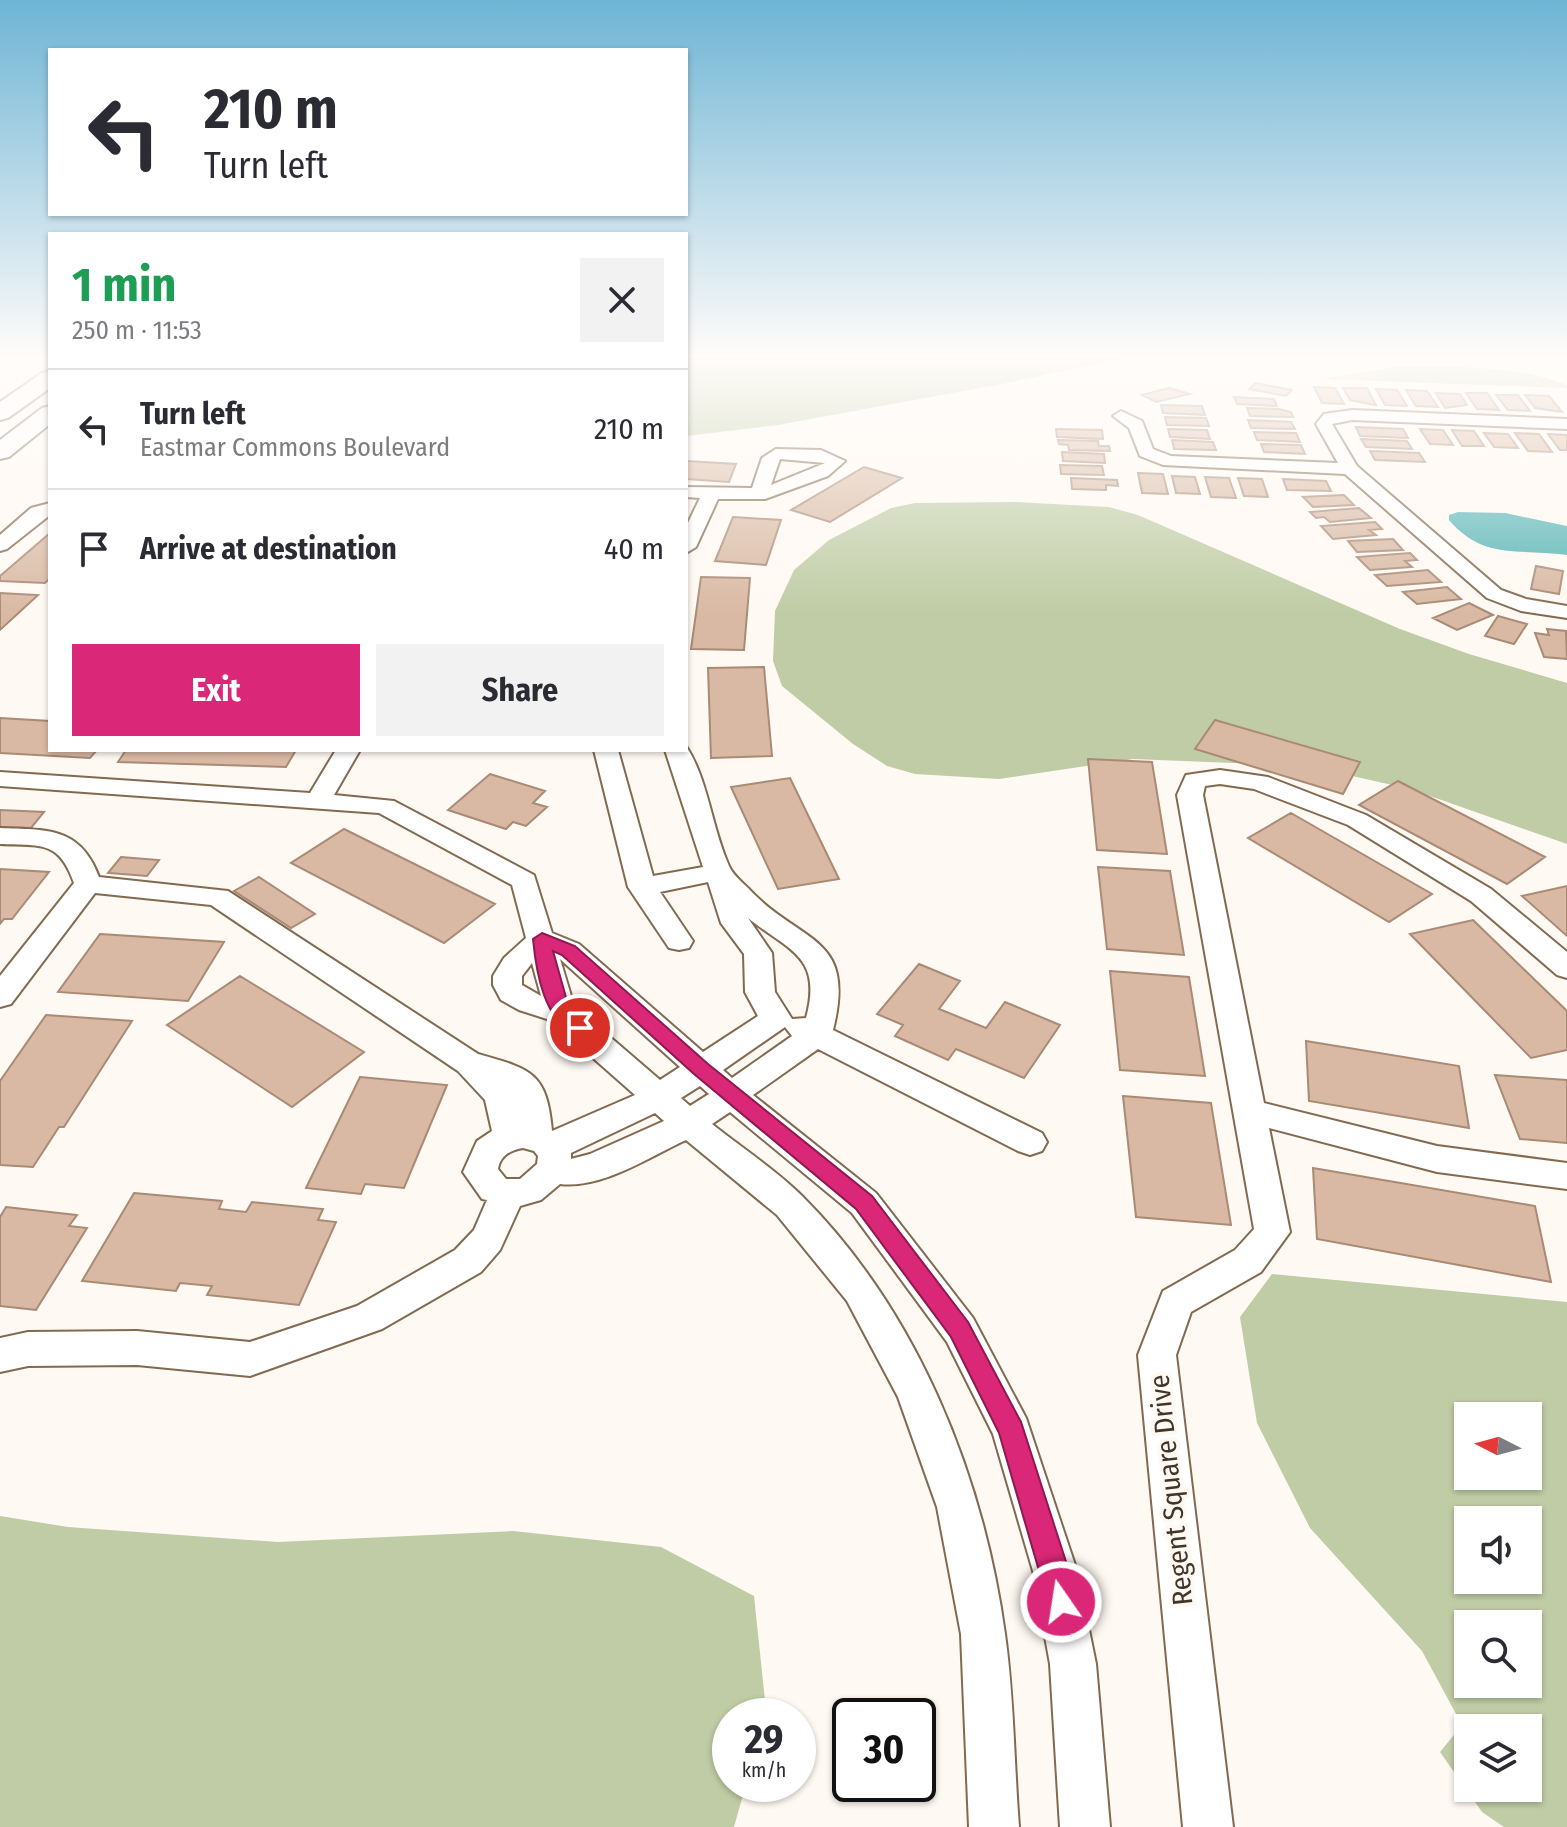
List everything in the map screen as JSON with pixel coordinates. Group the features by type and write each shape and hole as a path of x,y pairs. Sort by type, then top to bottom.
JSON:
{"highway":[{"path":"0,461 32,443"}],"street":[{"path":"1143,443 1146,452 1169,461 1350,469"},
{"path":"1335,443 1350,469 1494,594 1521,605 1567,612"},
{"path":"688,492 759,495"},
{"path":"688,543 711,494"},
{"path":"0,545 38,512 48,510"},
{"path":"318,801 347,752"},
{"path":"607,752 642,887 679,941"},
{"path":"678,752 735,923 758,953 760,992 777,1018 817,1034 1030,1142"},
{"name":"Regent Square Drive","path":"1208,1827 1157,1355 1176,1302 1248,1261 1272,1232 1190,795 1195,780 1220,777 1259,782 1357,820 1481,895 1567,968"},
{"path":"0,779 385,806 524,881 560,1011"},
{"path":"0,836 54,840 72,848 88,884"},
{"path":"642,887 718,872"},
{"path":"88,884 218,897 469,1063 500,1095 538,1148 571,1172 597,1166 689,1124 817,1034 826,1006 828,985 823,966 801,942 752,908 718,872"},
{"path":"0,997 88,884"},
{"path":"542,939 512,967 508,980 512,992 527,1005 560,1011 689,1124 789,1205 860,1290 916,1392 958,1507 983,1634 994,1827"},
{"path":"542,939 569,951 732,1096 864,1203 960,1330 1012,1431 1055,1571 1073,1664 1085,1827"},
{"path":"538,1148 538,1187 522,1193 506,1193 485,1182 480,1172 487,1151 538,1148 659,1097 777,1018"},
{"path":"1249,1111 1437,1159 1567,1176"},
{"path":"0,1355 28,1349 137,1348 250,1359 369,1318 468,1261 487,1240 499,1219 506,1193"}],"green space":[{"path":"1014,502 1109,507 1138,515 1400,629 1469,654 1567,683 1567,844 1410,789 1308,766 1133,759 999,779 915,774 887,766 853,744 782,686 773,661 775,611 794,570 829,540 891,508 915,503"},
{"path":"1272,1274 1567,1302 1567,1827 1504,1827 1482,1812 1475,1802 1542,1802 1542,1714 1456,1714 1422,1651 1310,1528 1257,1423 1240,1317"},
{"path":"0,1516 68,1527 278,1542 513,1531 661,1547 754,1596 765,1698 712,1698 712,1802 741,1802 734,1827 0,1827"},
{"path":"1454,1735 1454,1772 1440,1752"}],"water":[{"path":"1458,512 1505,513 1567,526 1567,555 1504,550 1476,542 1449,520 1449,515"}],"building":[{"path":"1098,443 1099,446 1109,446 1110,451 1069,450 1068,445 1059,444"},
{"path":"1173,443 1213,443 1216,450 1174,449"},
{"path":"1364,443 1408,443 1412,449 1366,447"},
{"path":"1460,443 1482,443 1484,446 1462,446"},
{"path":"1491,443 1515,443 1518,448 1494,447"},
{"path":"1522,443 1546,443 1552,452 1528,451"},
{"path":"1555,443 1567,443 1567,450 1560,450"},
{"path":"1261,444 1301,445 1305,454 1264,452"},
{"path":"1370,451 1419,453 1425,462 1375,460"},
{"path":"1062,452 1104,454 1105,463 1063,461"},
{"path":"688,461 736,464 729,482 688,479"},
{"path":"1060,465 1102,466 1104,475 1061,474"},
{"path":"864,467 902,478 830,522 791,510"},
{"path":"1138,473 1163,474 1168,494 1142,493"},
{"path":"1172,476 1195,477 1200,494 1176,493"},
{"path":"1205,477 1229,478 1236,498 1211,497"},
{"path":"1071,478 1117,480 1118,486 1106,485 1106,490 1072,489"},
{"path":"1238,478 1262,479 1268,497 1244,496"},
{"path":"1283,479 1326,481 1331,491 1287,490"},
{"path":"1344,495 1354,505 1313,507 1303,497"},
{"path":"1359,508 1371,518 1330,522 1324,517 1316,518 1310,512"},
{"path":"733,517 781,520 766,565 715,561"},
{"path":"1375,522 1382,529 1369,530 1376,535 1333,539 1321,526"},
{"path":"48,535 48,580 45,583 0,581 0,576"},
{"path":"1393,539 1403,550 1357,552 1348,541"},
{"path":"1410,553 1417,560 1405,561 1412,567 1370,570 1357,557"},
{"path":"1536,566 1563,571 1559,594 1531,589"},
{"path":"1428,570 1441,582 1387,586 1375,575"},
{"path":"701,577 750,578 744,650 691,649"},
{"path":"1447,587 1461,599 1417,604 1403,592"},
{"path":"0,593 38,595 0,630"},
{"path":"1469,603 1493,615 1457,630 1433,618"},
{"path":"1498,616 1527,624 1514,644 1485,636"},
{"path":"1547,629 1566,631 1567,659 1544,657 1535,633 1549,635"},
{"path":"764,667 772,756 711,758 708,668"},
{"path":"0,718 48,721 48,752 95,752 90,758 0,753"},
{"path":"1215,720 1360,762 1343,794 1195,749"},
{"path":"125,752 295,752 286,767 118,762"},
{"path":"1088,759 1152,762 1167,854 1097,850"},
{"path":"490,774 545,791 533,803 547,807 526,826 513,822 506,829 448,810"},
{"path":"790,778 839,879 778,889 731,787"},
{"path":"1398,781 1545,857 1507,884 1359,805"},
{"path":"0,810 44,812 31,828 0,827"},
{"path":"1291,813 1432,894 1389,922 1248,838"},
{"path":"344,829 495,904 444,943 291,863"},
{"path":"121,857 159,860 147,876 108,873"},
{"path":"1098,867 1170,871 1184,955 1107,949"},
{"path":"0,869 49,872 12,919 4,919 0,924"},
{"path":"259,877 315,914 291,928 234,891"},
{"path":"1567,886 1567,936 1522,896"},
{"path":"1473,920 1567,1011 1567,1050 1531,1058 1410,934"},
{"path":"100,934 224,942 188,1001 58,992"},
{"path":"919,964 960,981 939,1009 986,1028 1005,1002 1060,1025 1024,1078 956,1049 948,1060 895,1036 903,1025 877,1014"},
{"path":"1110,971 1189,977 1205,1076 1120,1070"},
{"path":"240,976 364,1052 292,1107 167,1025"},
{"path":"46,1015 132,1021 64,1127 59,1127 33,1167 0,1165 0,1081"},
{"path":"1306,1041 1459,1066 1469,1128 1309,1101"},
{"path":"1495,1075 1567,1080 1567,1143 1520,1139"},
{"path":"360,1077 447,1085 404,1188 365,1184 361,1194 306,1188"},
{"path":"1123,1096 1211,1103 1231,1225 1136,1217"},
{"path":"1313,1168 1535,1206 1551,1282 1317,1239"},
{"path":"134,1193 222,1201 219,1209 246,1212 252,1202 323,1209 318,1220 336,1222 299,1305 207,1295 212,1286 180,1283 176,1291 82,1281"},
{"path":"6,1207 77,1215 69,1226 87,1228 36,1310 0,1306 0,1217"}],"route":[{"path":"580,1028 560,1011 544,960 542,939 569,951 732,1096 864,1203 960,1330 1012,1431 1055,1571 1061,1602"}]}
